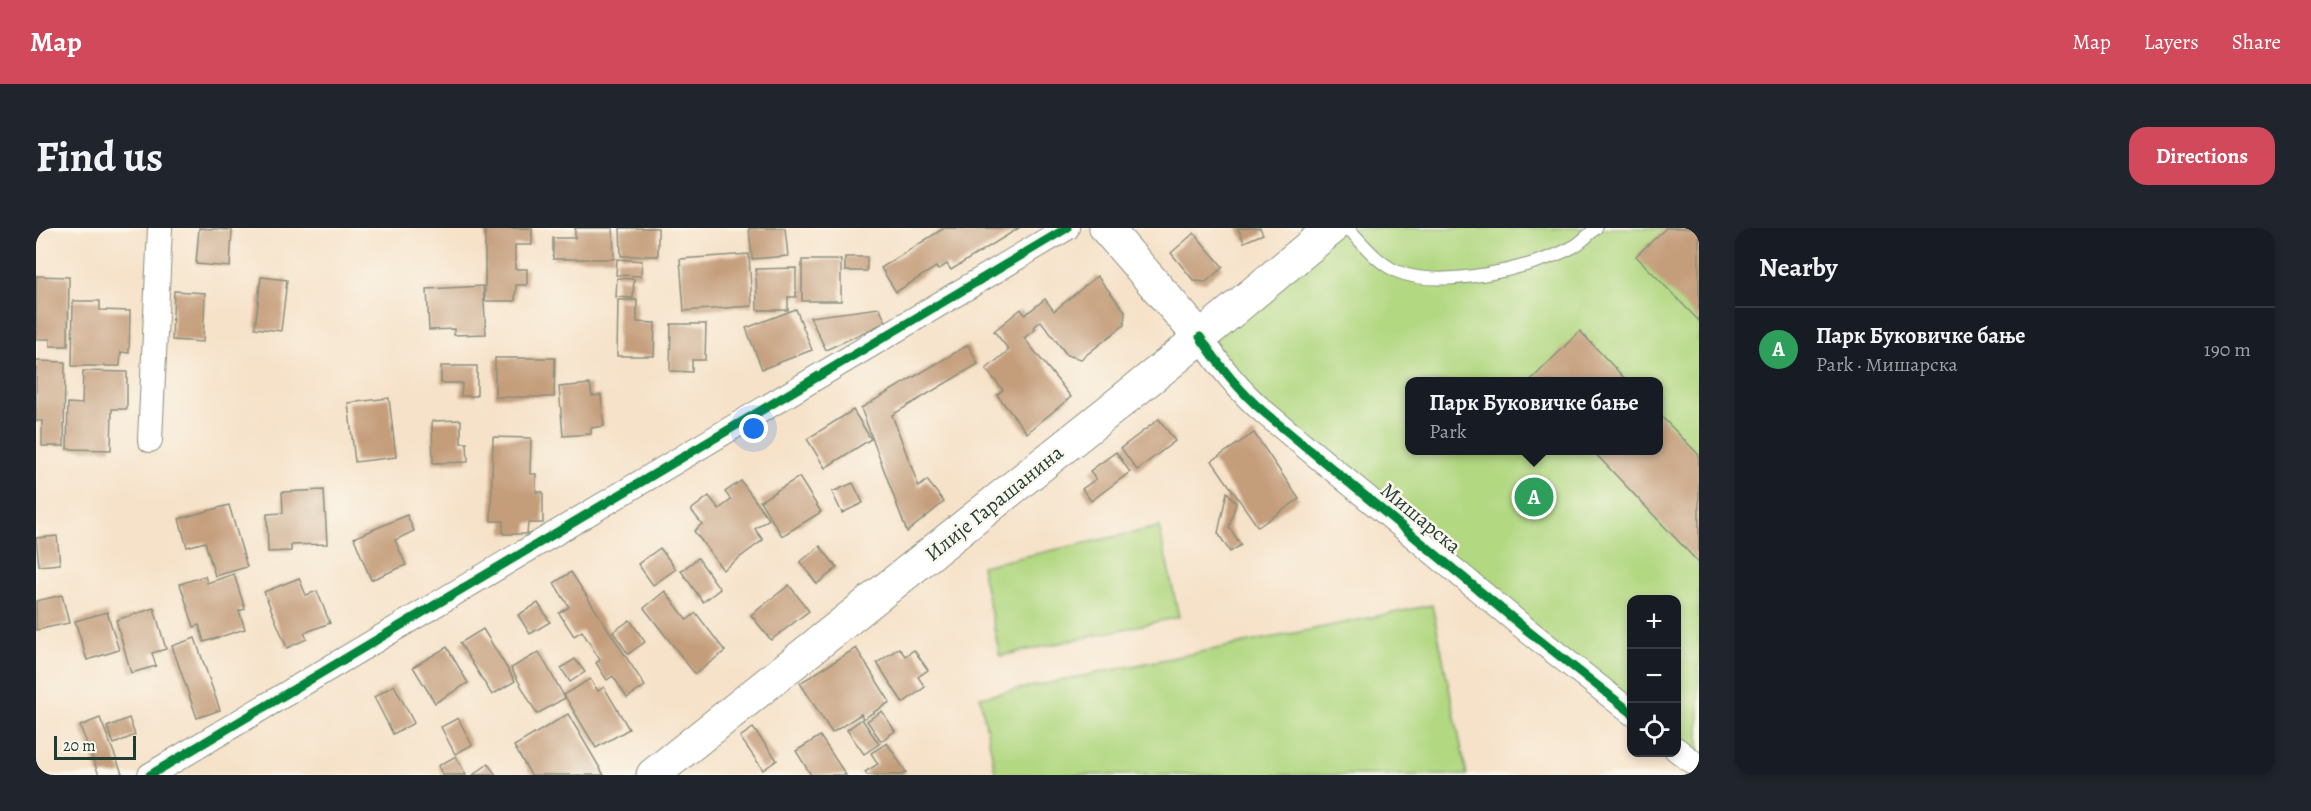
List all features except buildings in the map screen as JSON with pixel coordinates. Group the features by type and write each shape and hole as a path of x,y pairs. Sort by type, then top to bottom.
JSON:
{"main road":[{"path":"1106,228 1200,338"},
{"path":"1288,263 1305,228"},
{"name":"Илије Гарашанина","path":"653,775 1251,297 1288,263 1332,228"}],"street":[{"path":"150,440 160,228"},
{"path":"150,775 1067,228"},
{"name":"Мишарска","path":"1200,338 1229,377 1258,407 1528,631 1627,709"},
{"path":"1681,752 1699,767"}],"lane":[{"path":"1348,228 1383,264 1399,272 1431,278 1462,277 1522,267 1572,248 1596,228"}],"green space":[{"path":"1328,228 1699,228 1699,766 1681,751 1681,595 1627,595 1627,708 1243,394 1200,337"},
{"path":"1159,527 1179,617 1000,656 981,566"},
{"path":"1432,605 1467,775 996,775 980,697"}],"cycle path":[{"path":"150,775 1067,228"},
{"path":"1200,337 1230,378 1265,413 1528,631 1627,709"}],"place":[{"name":"Парк Буковичке бање","path":"1534,497"}]}
